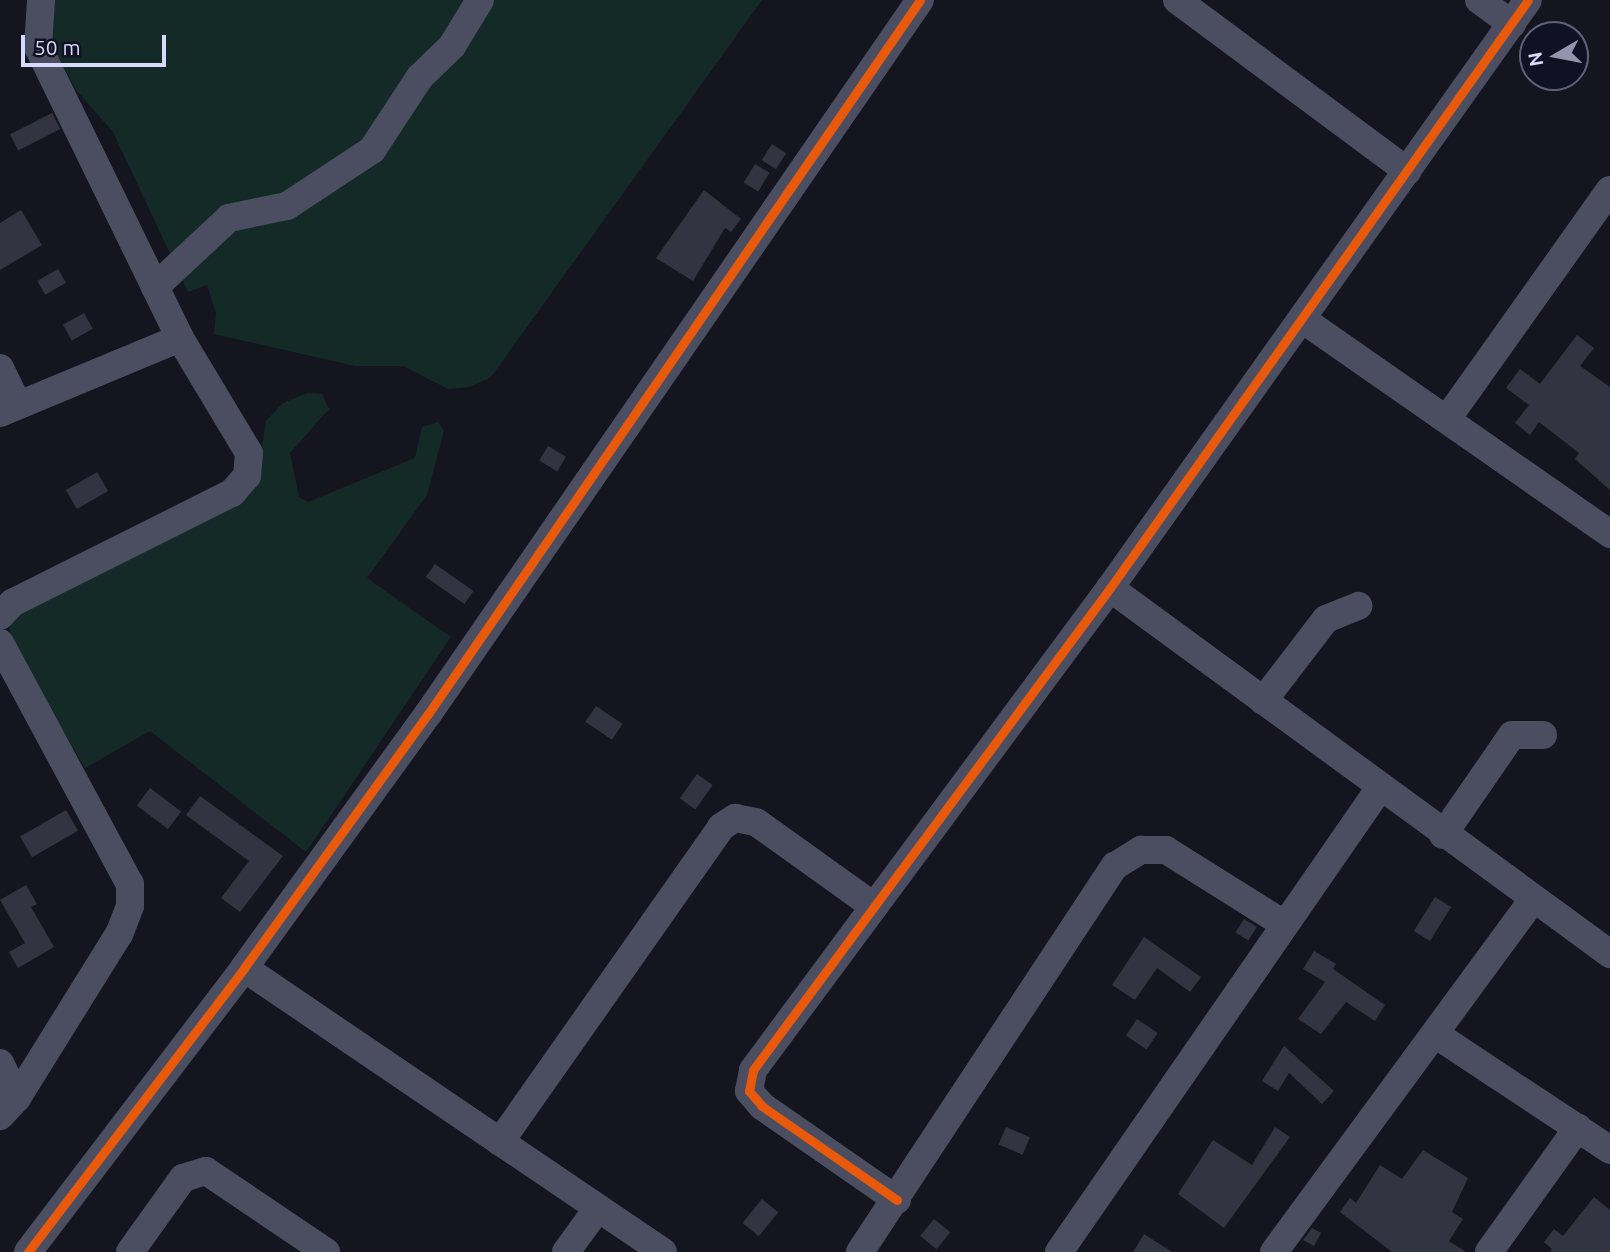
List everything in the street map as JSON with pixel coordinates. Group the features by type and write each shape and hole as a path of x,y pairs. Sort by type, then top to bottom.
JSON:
{"street":[{"path":"0,616 12,603 232,493 247,476 249,453 180,338 38,47 41,0"},
{"path":"155,287 229,218 287,206 372,150 420,77 452,46 480,0"},
{"path":"28,1252 244,968 428,713 920,0"},
{"path":"1177,0 1407,171"},
{"path":"1479,0 1512,24"},
{"path":"897,1200 762,1105 749,1091 753,1070 872,905 1110,588 1528,0"},
{"path":"1447,419 1610,190"},
{"path":"1302,318 1610,534"},
{"path":"0,368 9,409 180,338"},
{"path":"1110,588 1379,789 1610,954"},
{"path":"1263,701 1326,619 1358,606"},
{"path":"0,643 130,884 130,906 119,934 8,1107"},
{"path":"1443,835 1512,735 1543,736"},
{"path":"1059,1252 1379,789"},
{"path":"500,1142 721,827 735,818 756,822 872,905"},
{"path":"860,1252 897,1200 1115,866 1141,850 1166,850 1284,923"},
{"path":"1274,1252 1533,899"},
{"path":"244,968 663,1252"},
{"path":"1435,1034 1610,1150"},
{"path":"0,1063 8,1107"},
{"path":"1489,1252 1578,1127"},
{"path":"130,1252 183,1178 206,1171 327,1252"},
{"path":"566,1252 597,1208"}],"green space":[{"path":"55,0 762,0 491,377 470,387 448,389 403,366 355,366 214,334 216,313 207,285 188,292 113,132 76,90 52,44"},
{"path":"307,393 322,394 329,409 290,453 299,497 308,502 415,458 422,427 438,422 444,431 427,495 367,578 451,637 306,852 150,731 85,768 13,646 9,626 18,608 236,500 261,455 266,421 283,403"}],"building":[{"path":"52,113 60,129 18,150 10,134"},
{"path":"772,144 786,153 776,169 762,160"},
{"path":"755,164 770,173 758,192 744,183"},
{"path":"704,190 741,219 731,232 725,228 693,281 656,258"},
{"path":"21,210 42,245 0,270 0,223"},
{"path":"58,269 66,283 45,295 37,281"},
{"path":"84,313 93,329 72,340 63,325"},
{"path":"1577,335 1594,348 1580,366 1610,387 1610,490 1575,459 1579,453 1539,422 1530,435 1515,423 1529,405 1506,388 1520,369 1540,384"},
{"path":"548,446 566,457 557,471 539,461"},
{"path":"97,472 108,491 77,509 66,490"},
{"path":"435,564 474,591 464,604 426,577"},
{"path":"596,706 623,724 612,740 585,722"},
{"path":"697,774 713,785 695,809 680,799"},
{"path":"150,788 181,811 168,829 137,806"},
{"path":"200,796 283,856 240,912 221,898 249,861 186,815"},
{"path":"66,810 78,831 32,857 20,836"},
{"path":"26,885 37,904 31,907 54,947 18,968 9,952 25,943 0,900"},
{"path":"1435,897 1451,907 1430,941 1414,931"},
{"path":"1244,919 1257,927 1248,941 1236,933"},
{"path":"1144,937 1201,977 1190,992 1157,968 1135,1000 1112,985"},
{"path":"1314,951 1336,964 1333,969 1385,1005 1375,1021 1346,1002 1321,1034 1298,1019 1325,982 1303,969"},
{"path":"1137,1019 1158,1033 1147,1050 1126,1036"},
{"path":"1284,1046 1334,1091 1322,1104 1289,1073 1278,1091 1262,1081"},
{"path":"1006,1127 1030,1137 1023,1155 999,1144"},
{"path":"1275,1127 1290,1137 1224,1228 1178,1194 1213,1140 1252,1165"},
{"path":"1423,1150 1468,1178 1452,1212 1463,1219 1449,1241 1466,1252 1392,1252 1340,1212 1350,1198 1356,1203 1380,1165 1402,1179"},
{"path":"1594,1197 1610,1210 1610,1252 1550,1252 1552,1249 1544,1242 1554,1229 1563,1236"},
{"path":"762,1199 778,1212 759,1236 742,1223"},
{"path":"934,1219 950,1232 936,1249 920,1236"},
{"path":"1312,1228 1321,1233 1314,1246 1303,1240"},
{"path":"1144,1234 1172,1252 1133,1252"}],"cycle path":[{"path":"28,1252 244,968 428,714 920,0"},
{"path":"897,1200 762,1106 749,1091 753,1070 1110,588 1528,0"}]}
